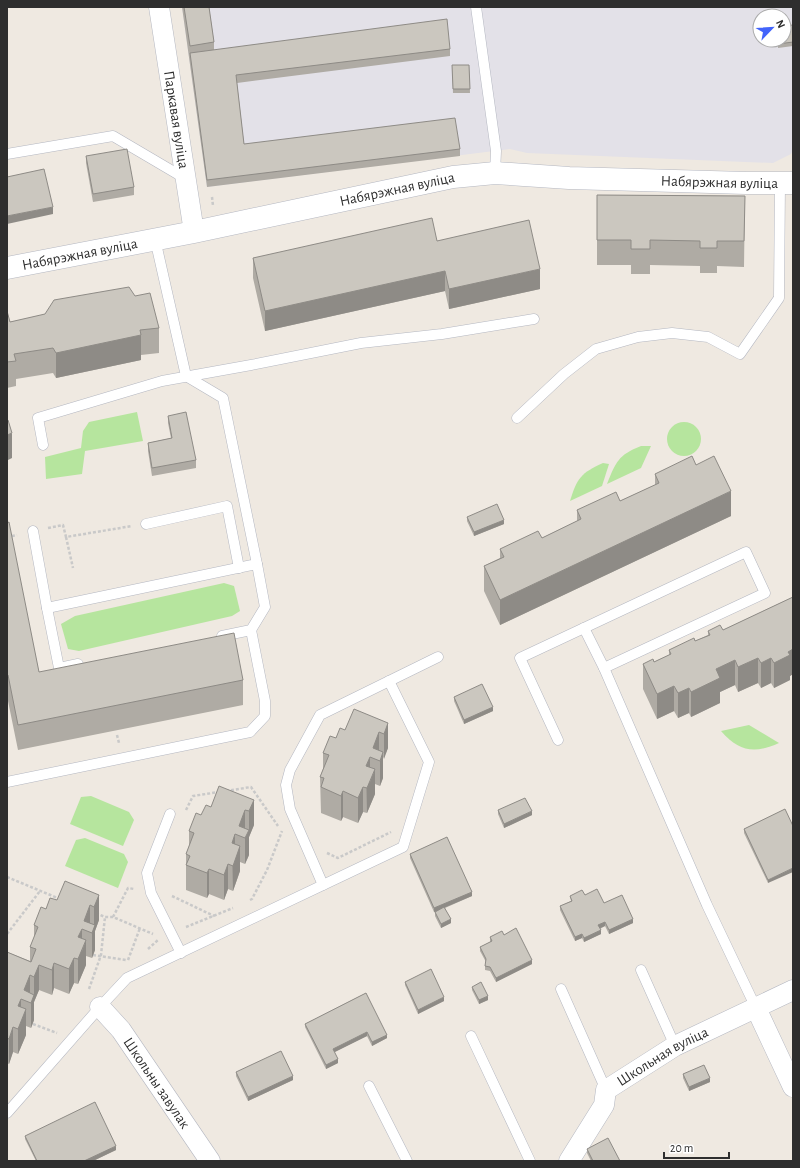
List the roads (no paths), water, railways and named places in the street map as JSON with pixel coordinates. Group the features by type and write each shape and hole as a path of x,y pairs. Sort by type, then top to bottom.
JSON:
{"street":[{"name":"Паркавая вуліца","path":"159,7 194,232"},
{"name":"Набярэжная вуліца","path":"7,268 194,232 453,176 495,173 569,178 786,183"},
{"name":"Школьная вуліца","path":"569,1161 604,1105 606,1090 676,1046 793,990"},
{"name":"Школьны завулак","path":"100,1007 120,1030 210,1161"},
{"path":"756,1008 793,1087"}],"lane":[{"path":"476,7 496,151 495,173"},
{"path":"7,154 113,136 186,180"},
{"path":"518,418 564,374 596,349 638,337 672,333 708,337 740,354 779,298 786,183"},
{"path":"7,782 250,732 265,716 265,701 251,630 265,607 223,398 186,376 155,239"},
{"path":"43,444 38,418 162,381 361,343 442,334 534,319"},
{"path":"146,524 227,506 239,568"},
{"path":"33,531 59,668 90,662"},
{"path":"558,740 520,658 746,552 765,593 604,668"},
{"path":"47,608 257,564"},
{"path":"584,628 604,668 707,905 756,1008"},
{"path":"212,638 251,630"},
{"path":"323,885 290,809 286,785 290,770 320,715 438,657"},
{"path":"7,1113 127,978 403,847 429,762 389,681"},
{"path":"170,814 147,873 151,894 165,935 181,953"},
{"path":"641,970 676,1046"},
{"path":"561,989 606,1090"},
{"path":"471,1036 530,1161"},
{"path":"369,1086 407,1161"}]}
